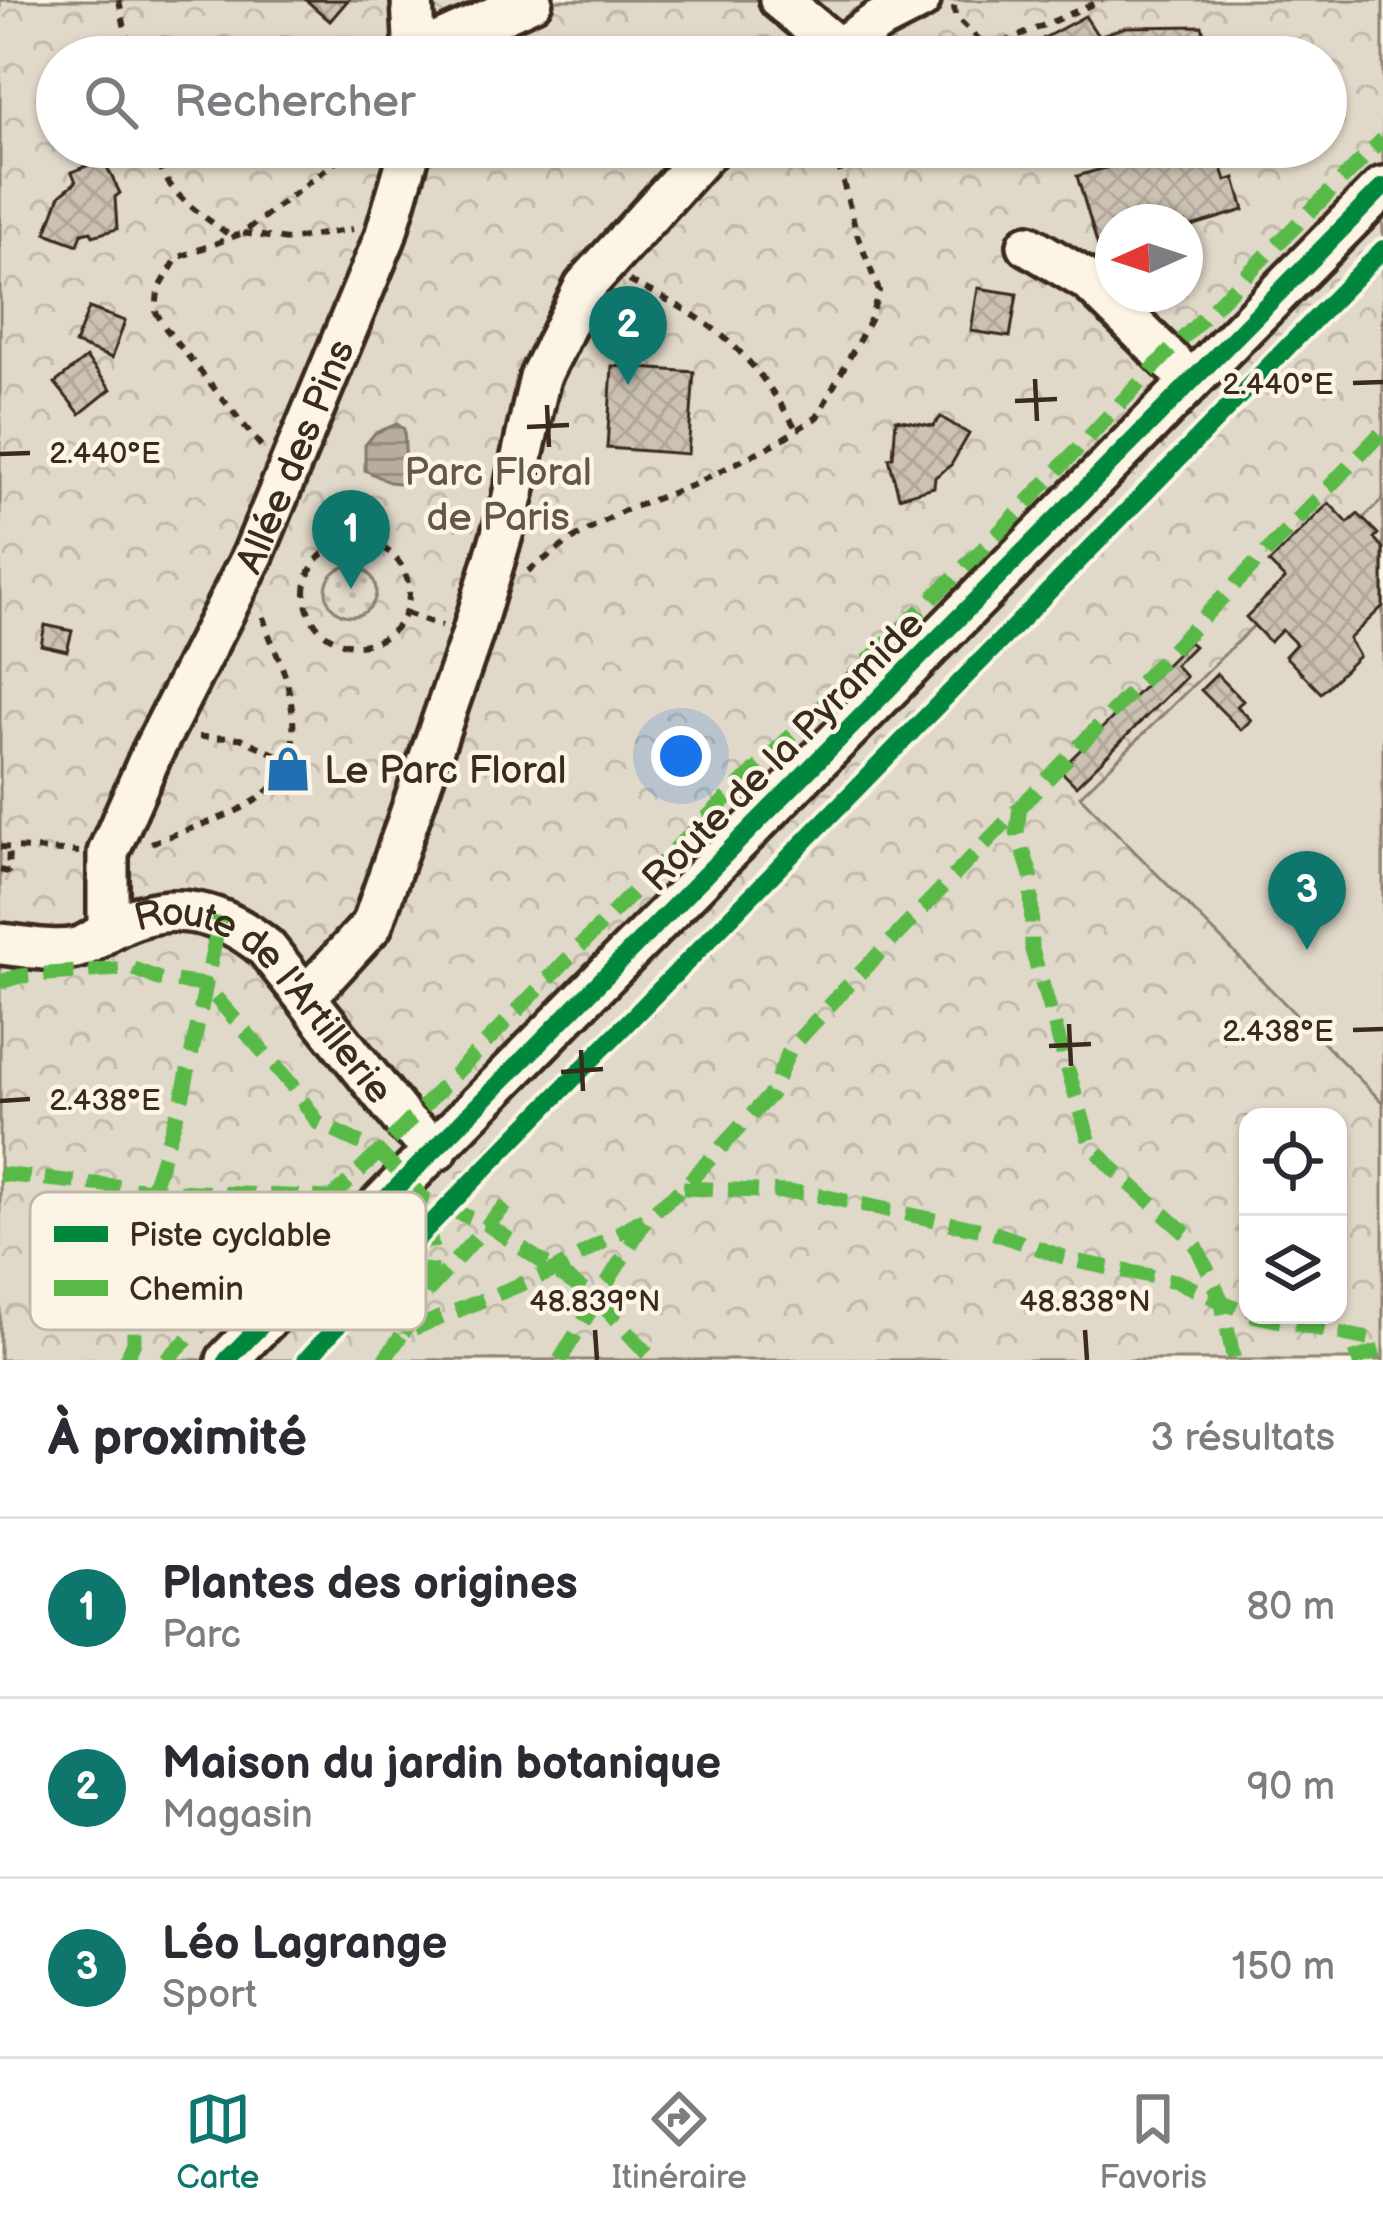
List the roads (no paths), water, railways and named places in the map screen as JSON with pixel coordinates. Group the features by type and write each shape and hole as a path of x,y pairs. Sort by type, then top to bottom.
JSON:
{"street":[{"path":"412,0 414,36"},
{"path":"455,36 532,0"},
{"path":"780,0 815,36"},
{"path":"866,36 926,6"},
{"name":"Allée des Pins","path":"108,931 108,853 156,746 253,555 391,216 405,168"},
{"path":"306,997 372,925 481,606 512,501 540,376 585,286 692,168"},
{"name":"Route de la Pyramide","path":"395,1192 1383,187"},
{"path":"1028,245 1090,282 1192,381"},
{"name":"Route de l'Artillerie","path":"0,944 69,950 167,909 220,917 266,948 405,1121 437,1150"},
{"name":"Route de la Pyramide","path":"227,1360 257,1330"}],"place":[{"name":"Maison du jardin botanique","path":"628,385"},
{"name":"Plantes des origines","path":"351,589"},
{"name":"Le Parc Floral","path":"288,769"},
{"name":"Léo Lagrange","path":"1307,950"}],"park label":[{"name":"Parc Floral de Paris","path":"498,494"}]}
